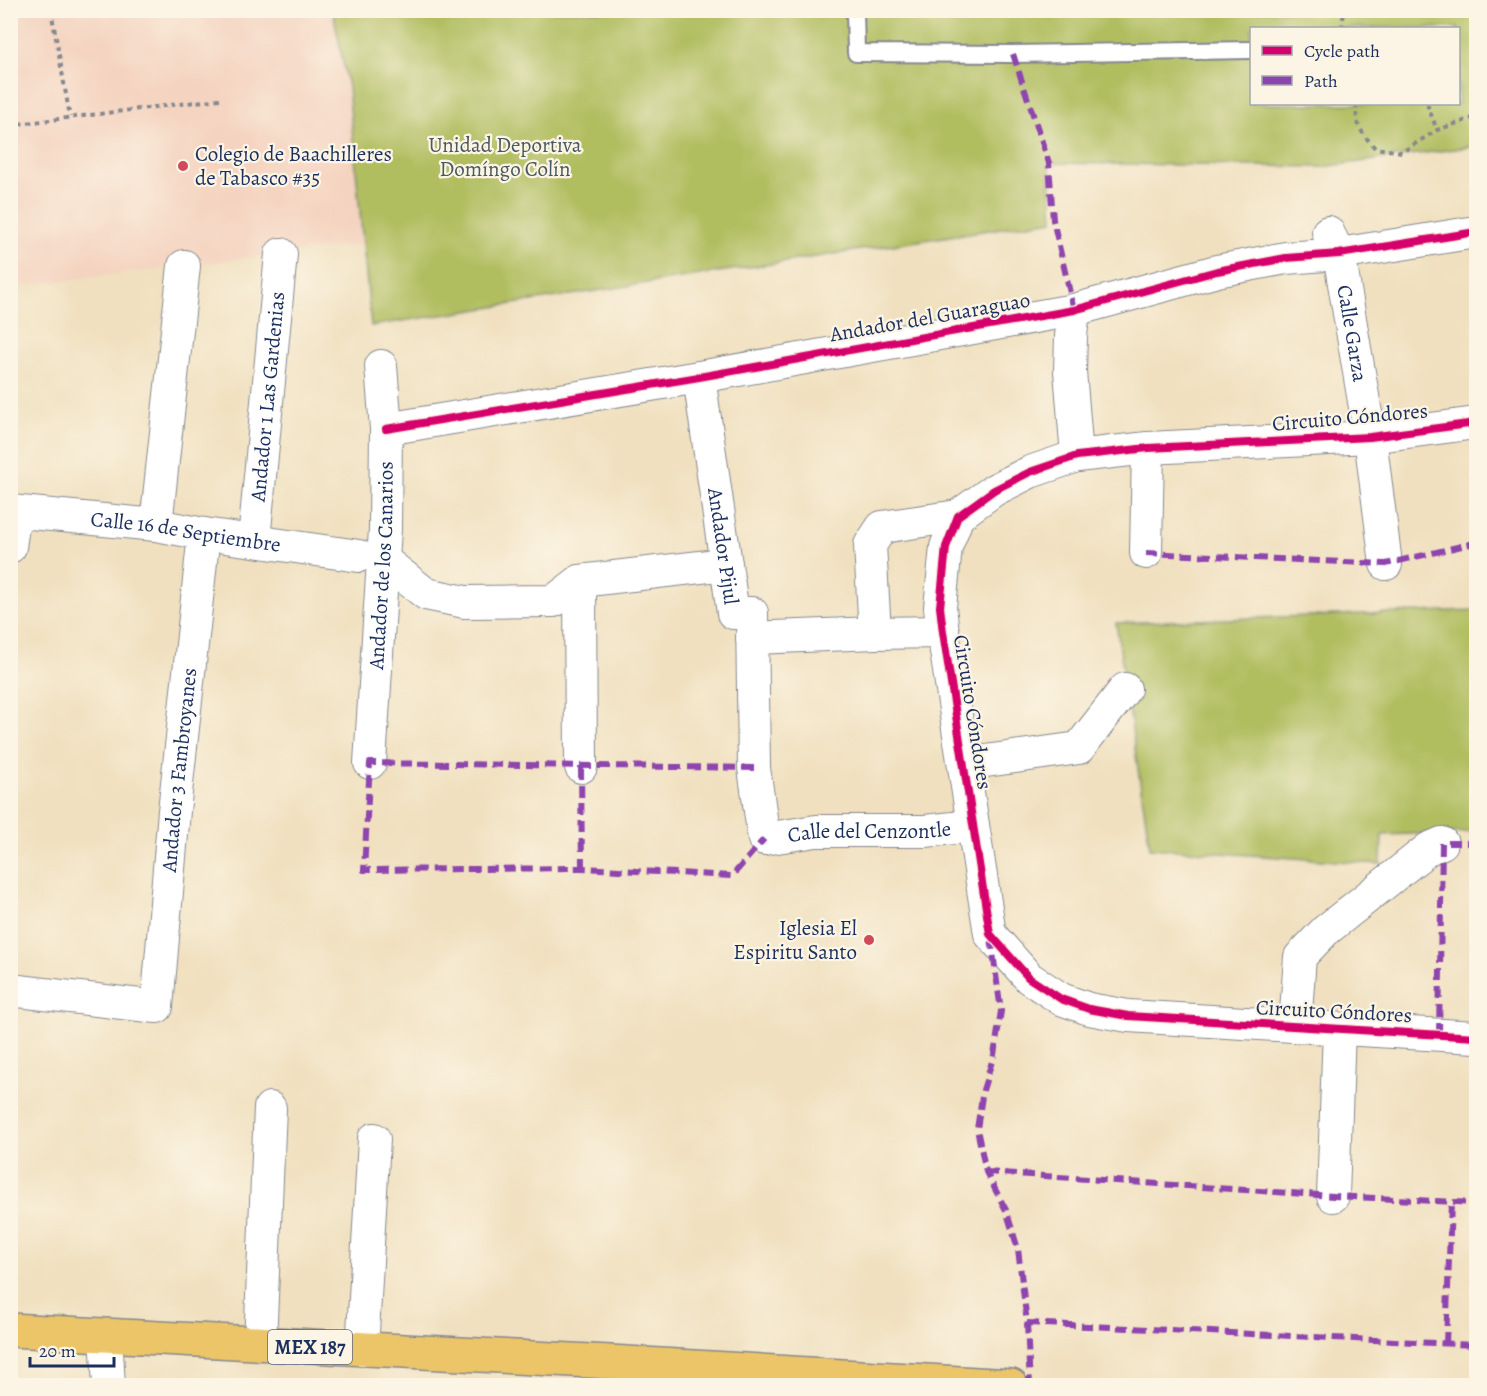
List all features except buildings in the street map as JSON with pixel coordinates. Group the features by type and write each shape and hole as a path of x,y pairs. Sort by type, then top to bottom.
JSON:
{"main road":[{"name":"MEX 187","path":"10,1330 1011,1386"}],"street":[{"name":"Andador del Guaraguao","path":"386,429 699,377 1074,310 1217,271 1286,258 1334,243 1476,232"},
{"name":"Calle Garza","path":"1334,243 1370,437 1386,564"},
{"name":"Andador 1 Las Gardenias","path":"254,540 281,254"},
{"path":"156,525 184,266"},
{"path":"1074,310 1070,370 1077,456"},
{"name":"Andador de los Canarios","path":"370,763 371,557 385,529 386,429 381,366"},
{"name":"Andador Pijul","path":"699,377 733,613 752,613 754,768 764,839"},
{"name":"Circuito Cóndores","path":"1476,423 1370,437 1148,448 1077,456 1030,472 994,490 958,516 946,547 940,608 990,934 1029,978 1061,999 1089,1009 1128,1016 1476,1037"},
{"path":"1146,553 1148,448"},
{"path":"10,547 13,512"},
{"name":"Calle 16 de Septiembre","path":"13,512 156,525 204,534 371,557"},
{"path":"875,633 870,545 882,527 958,516"},
{"name":"Andador 3 Fambroyanes","path":"10,990 157,1007 174,811 204,534"},
{"path":"371,557 426,594 465,602 554,601 579,581 726,564"},
{"path":"579,581 581,766"},
{"path":"752,638 943,632"},
{"path":"964,764 1079,748 1125,689"},
{"name":"Calle del Cenzontle","path":"764,839 816,831 925,831 973,826"},
{"path":"1295,1026 1300,957 1325,931 1428,849 1442,843"},
{"path":"1333,1196 1339,1029"},
{"path":"260,1344 270,1108"},
{"path":"362,1350 374,1139"},
{"path":"106,1335 109,1386"}],"lane":[{"path":"855,10 856,53 1013,54 1250,50"}],"path":[{"path":"51,10 70,117"},
{"path":"1342,27 1344,10"},
{"path":"10,125 220,99"},
{"path":"1357,105 1355,115 1360,131 1375,148 1402,152 1437,130 1476,117"},
{"path":"1427,105 1437,130"}],"shaded area":[{"name":"Colegio de Baachilleres de Tabasco #35","path":"10,11 333,11 348,87 363,244 11,287"}],"green space":[{"name":"Unidad Deportiva Domíngo Colín","path":"333,11 1476,11 1476,146 1322,167 1049,163 1053,220 371,326 348,87"},
{"path":"1476,610 1476,832 1382,835 1381,864 1150,848 1116,623"}],"marked path":[{"path":"1013,54 1049,163 1053,220 1074,310"},
{"path":"1146,553 1386,564 1476,544"},
{"path":"754,768 370,763 364,870 582,868 732,876 764,839"},
{"path":"581,767 582,868"},
{"path":"1439,1035 1442,843 1476,843"},
{"path":"991,938 1001,1011 994,1055 983,1090 977,1129 986,1172 1006,1210 1018,1249 1027,1323 1030,1386"},
{"path":"986,1172 1333,1196 1476,1203"},
{"path":"1446,1344 1451,1202"},
{"path":"1027,1323 1476,1345"}],"cycle path":[{"path":"386,429 699,377 1074,310 1217,271 1286,258 1339,254 1476,232"},
{"path":"1476,423 1370,437 1148,448 1077,456 1030,472 994,490 958,516 946,547 940,607 990,934 1029,978 1061,999 1089,1009 1128,1016 1476,1037"}],"place":[{"name":"Colegio de Baachilleres de Tabasco #35","path":"183,166"},
{"name":"Iglesia El Espiritu Santo","path":"869,940"}]}
